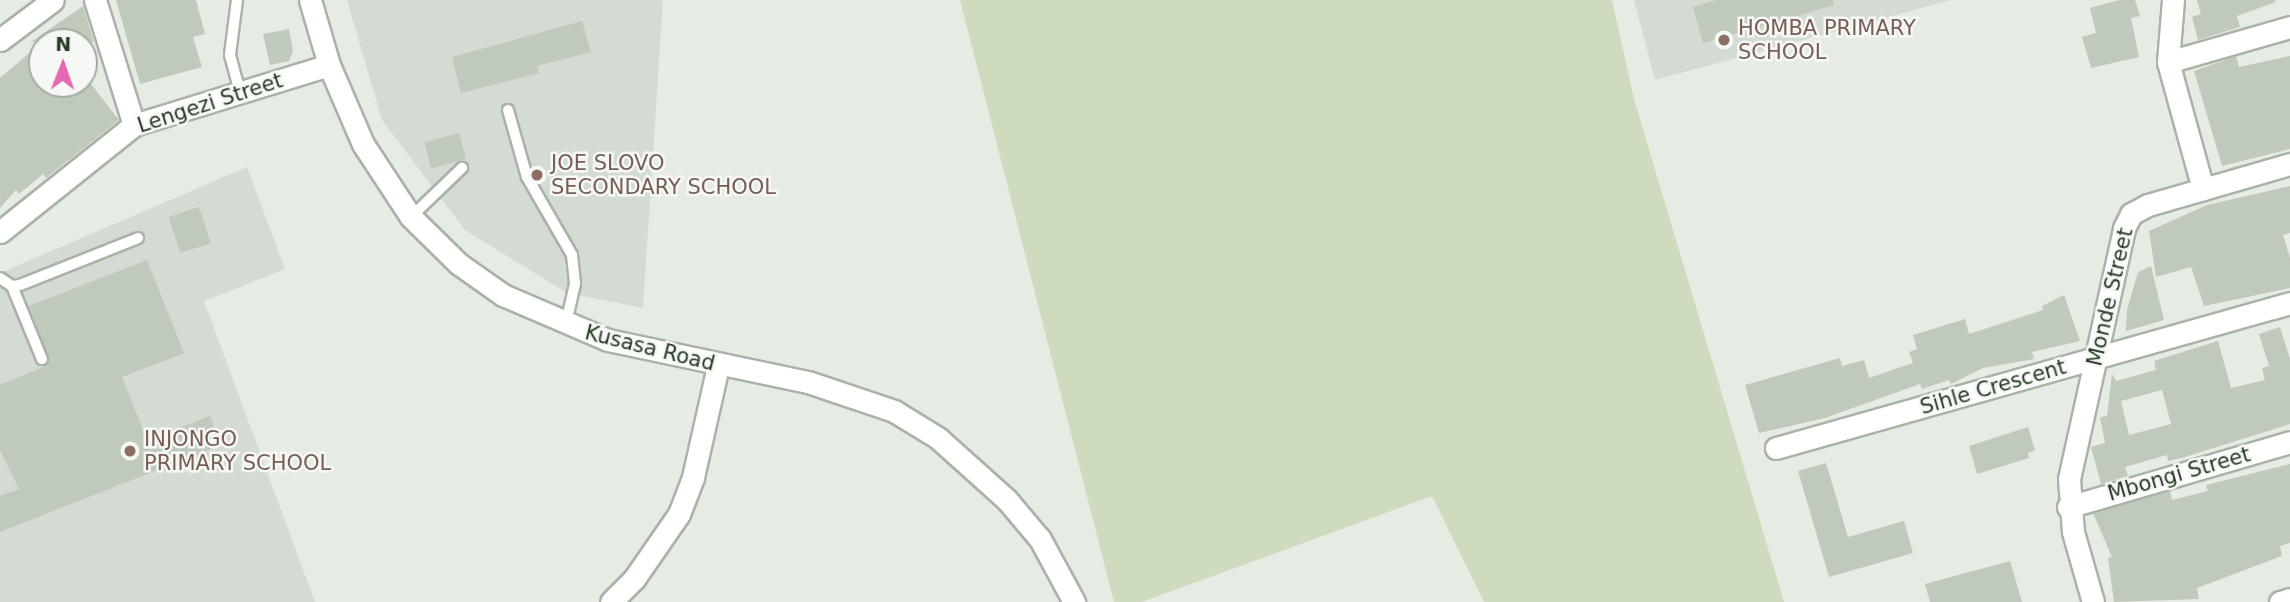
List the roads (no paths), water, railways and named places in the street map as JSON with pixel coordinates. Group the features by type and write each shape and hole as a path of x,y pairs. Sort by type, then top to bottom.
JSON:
{"street":[{"path":"0,40 53,0"},
{"path":"95,0 134,125"},
{"name":"Kusasa Road","path":"310,0 329,65 363,144 411,217 459,264 492,287 566,326 718,366 808,382 858,396 938,438 978,471 1040,539 1074,602"},
{"path":"2173,0 2168,62 2203,189 2290,164"},
{"path":"2168,62 2290,27"},
{"name":"Lengezi Street","path":"0,232 134,125 329,65"},
{"name":"Monde Street","path":"2093,602 2068,507 2069,479 2124,228 2131,214 2203,189"},
{"name":"Sihle Crescent","path":"1776,448 2290,303"},
{"path":"611,602 634,579 679,514 697,464 718,366"},
{"name":"Mbongi Street","path":"2068,507 2290,442"},
{"path":"2280,602 2290,599"}],"lane":[{"path":"237,0 230,55 240,92"},
{"path":"508,110 527,177 572,255 575,284 566,326"},
{"path":"411,217 462,168"},
{"path":"12,286 138,238"},
{"path":"0,278 12,286 42,359"}],"place":[{"name":"HOMBA PRIMARY SCHOOL","path":"1724,40"},
{"name":"JOE SLOVO SECONDARY SCHOOL","path":"537,175"},
{"name":"INJONGO PRIMARY SCHOOL","path":"130,451"}]}
